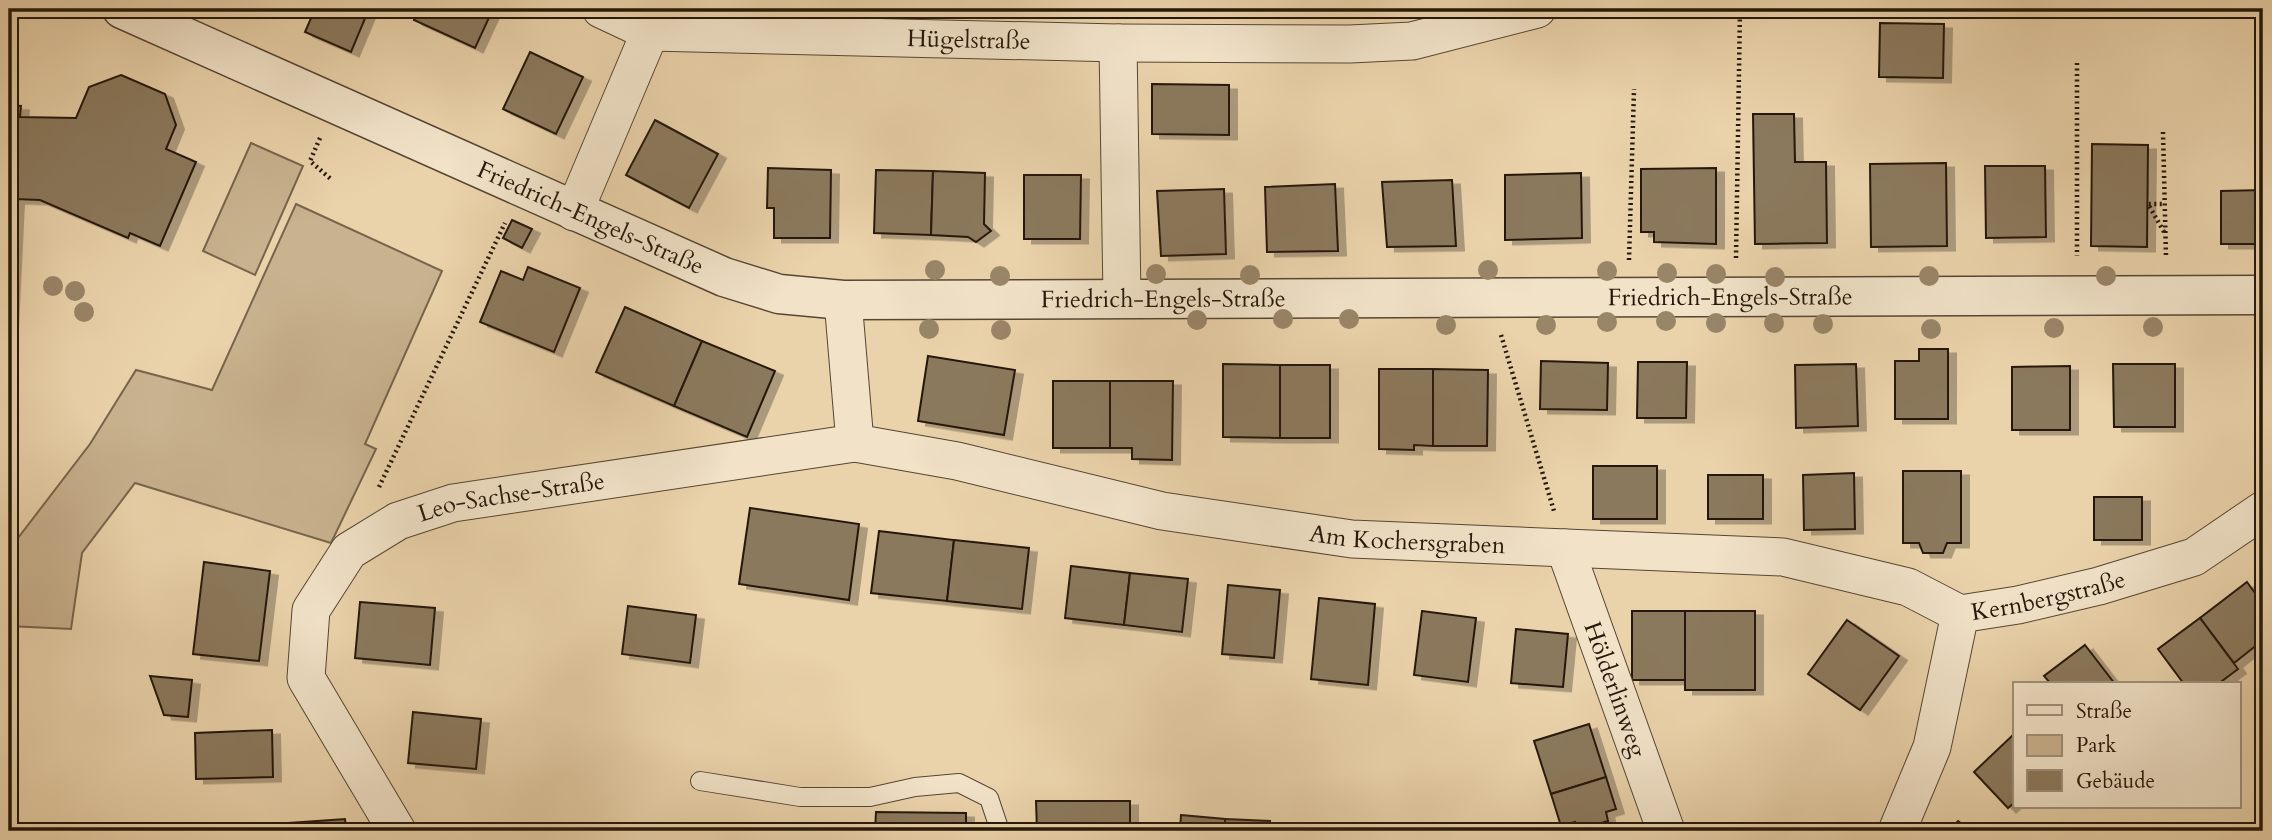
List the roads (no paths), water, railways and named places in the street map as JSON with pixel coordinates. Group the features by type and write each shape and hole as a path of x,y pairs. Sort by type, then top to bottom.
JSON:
{"street":[{"name":"Friedrich-Engels-Straße","path":"122,9 574,212 724,277 779,294 843,300 2263,295"},
{"name":"Hügelstraße","path":"601,9 650,32 1118,43 1350,44 1412,41 1537,9"},
{"path":"574,212 650,32"},
{"path":"1118,43 1122,298"},
{"path":"843,300 855,443"},
{"name":"Am Kochersgraben","path":"855,443 957,461 1162,512 1352,539 1783,557 1908,587 1960,614"},
{"name":"Leo-Sachse-Straße","path":"397,831 306,678 312,610 349,551 398,521 453,503 855,443"},
{"name":"Kernbergstraße","path":"1896,831 1932,747 1960,614 2018,605 2099,586 2194,557 2263,510"},
{"name":"Hölderlinweg","path":"1565,548 1666,831"}],"lane":[{"path":"700,780 800,797 870,797 915,787 958,783 989,798 1000,831"}]}
